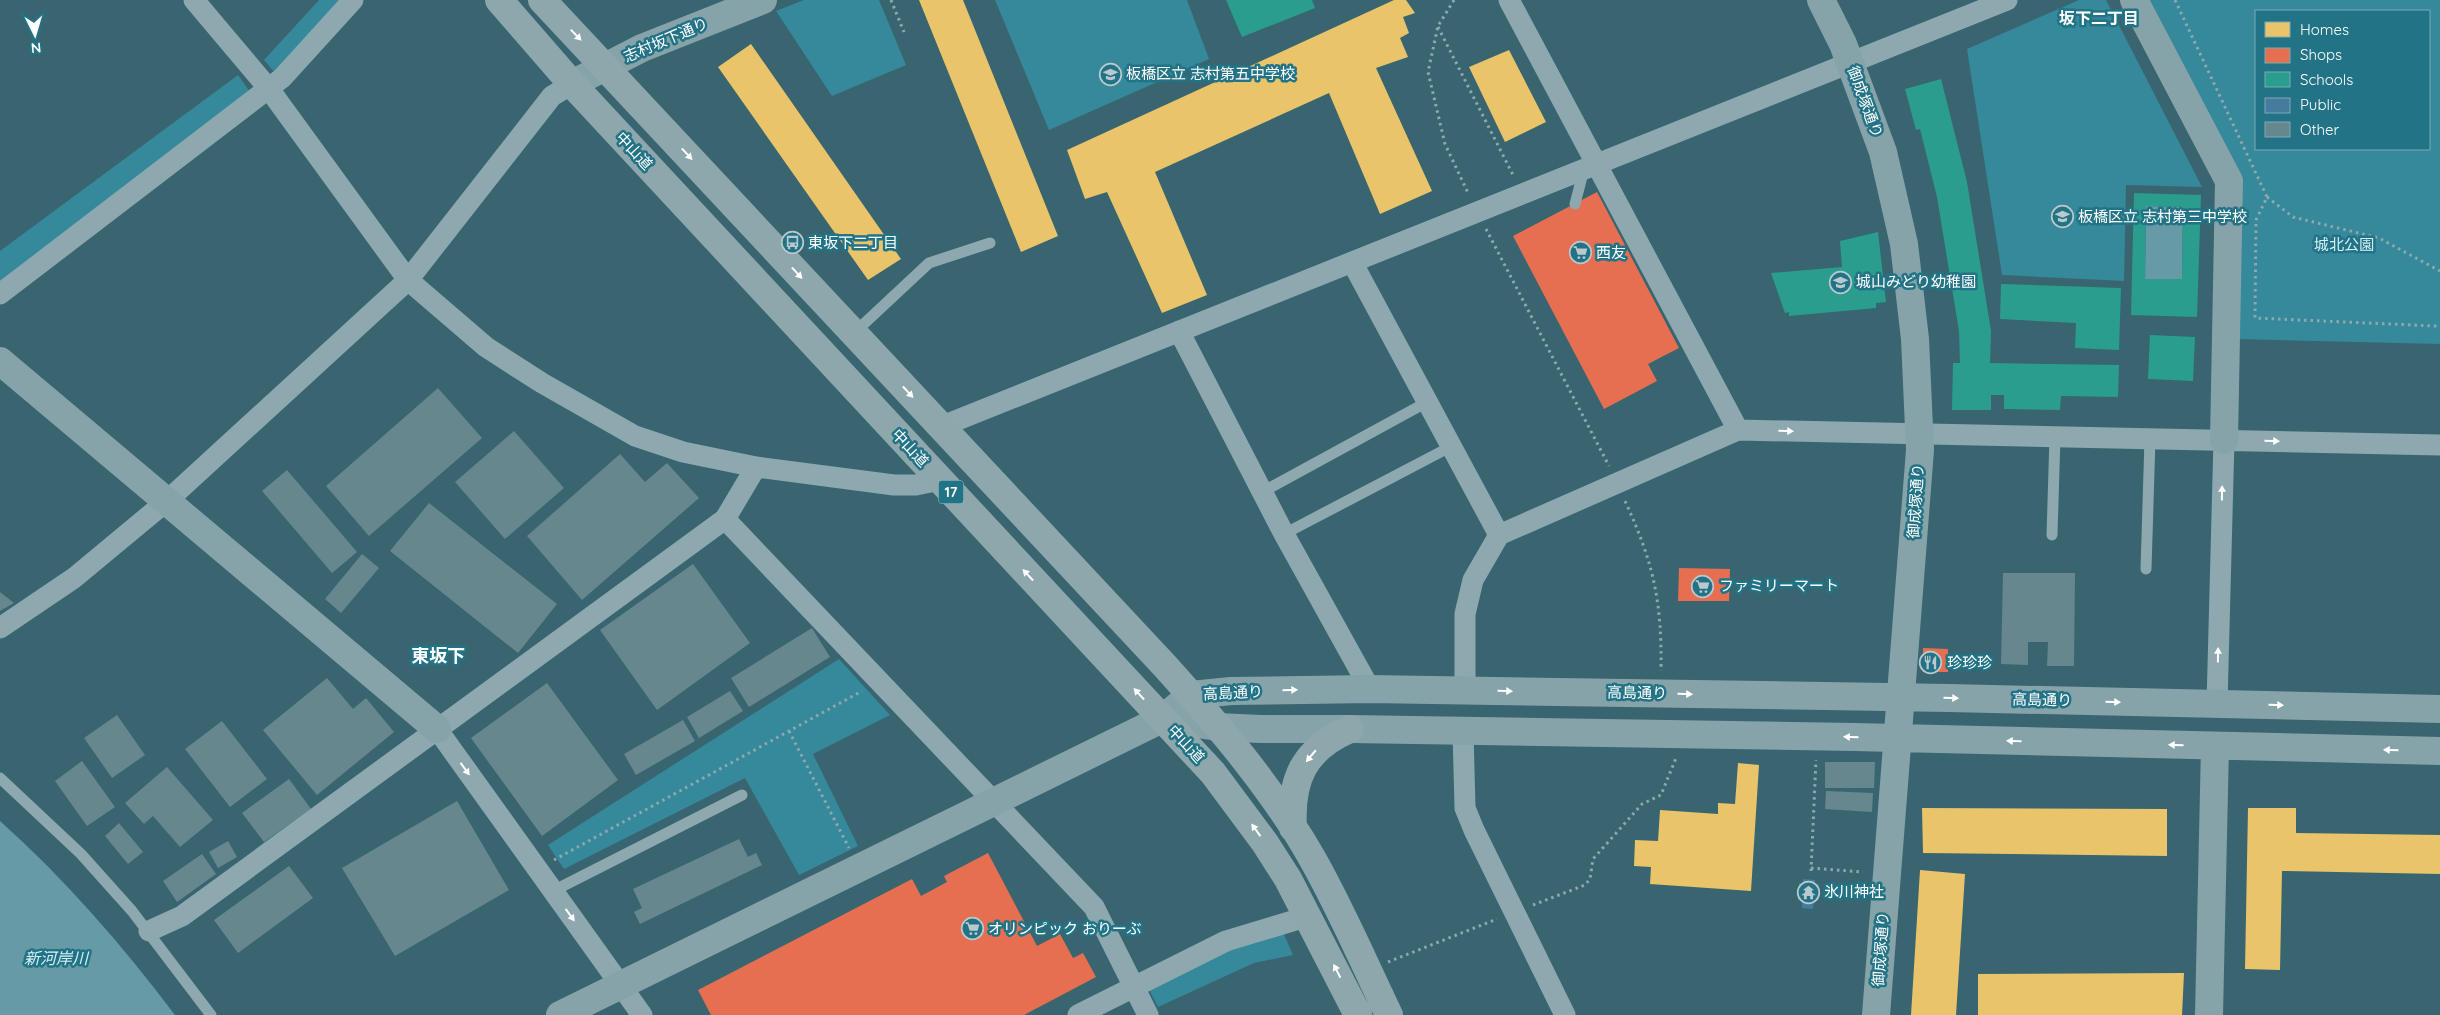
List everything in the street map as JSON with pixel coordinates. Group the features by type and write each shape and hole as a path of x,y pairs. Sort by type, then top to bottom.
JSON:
{"highway":[{"name":"中山道","path":"499,0 572,84 1212,773 1239,807 1288,879 1309,916 1358,1015"},
{"name":"17","path":"542,0 1218,727 1293,828 1391,1003"},
{"path":"1293,828 1293,796 1301,769 1322,744 1350,729"}],"street":[{"path":"194,0 269,88 408,280 486,347 542,383 636,436 683,452 756,467 894,485 916,485 940,480"},
{"path":"0,294 282,78 353,0"},
{"path":"1509,0 1590,167 1738,430"},
{"name":"御成塚通り","path":"1822,0 1850,63 1883,152 1904,244 1915,340 1919,435 1899,738 1876,1015"},
{"path":"940,427 2007,0"},
{"path":"2134,0 2228,181 2217,704"},
{"name":"志村坂下通り","path":"572,84 642,48 749,2"},
{"path":"0,628 74,578 168,500 408,280 552,96 572,84"},
{"path":"1352,262 1429,401 1498,534"},
{"path":"1179,331 1284,534 1370,689"},
{"path":"0,361 168,500 437,729 642,1015"},
{"path":"1465,691 1465,614 1473,580 1498,534 1738,430 2440,445"},
{"path":"149,931 182,916 725,519 756,467"},
{"path":"725,519 1094,907 1135,985 1148,1015"},
{"name":"高島通り","path":"1162,719 1191,696 1231,691 1370,689 1902,697 2440,709"},
{"path":"560,1015 1162,719"},
{"name":"高島通り","path":"1162,719 1218,727 1899,738 2440,751"},
{"path":"1463,731 1465,808 1565,1015"},
{"path":"2209,1015 2215,746"},
{"path":"1078,1015 1226,941 1309,916"}],"lane":[{"path":"1575,204 1590,167"},
{"path":"854,334 929,263 990,243"},
{"path":"1262,492 1429,401"},
{"path":"2052,535 2055,437"},
{"path":"2146,569 2150,439"},
{"path":"1284,534 1452,446"},
{"path":"0,778 81,854 149,931 211,1015"},
{"path":"553,891 742,795"}],"path":[{"path":"891,0 904,32"},
{"path":"1454,0 1438,26 1428,72 1445,144 1477,212 1617,482 1643,540 1654,576 1660,612 1661,672"},
{"path":"2175,0 2267,197 2293,217 2379,238 2440,271"},
{"path":"1438,26 1523,194"},
{"path":"2267,197 2256,220 2255,318 2435,326 2440,324"},
{"path":"554,860 880,681"},
{"path":"789,731 852,853"},
{"path":"1388,962 1585,885 1590,879 1593,859 1642,804 1661,795 1676,757"},
{"path":"1816,759 1811,870 1869,872"},
{"path":"1344,1015 1391,1003"}],"green space":[{"path":"319,0 345,0 276,74 264,60"},
{"path":"804,0 879,0 906,65 832,96 776,11"},
{"name":"板橋区立 志村第五中学校","path":"995,0 1187,0 1209,59 1049,130"},
{"path":"2079,0 2106,0 2202,187 2126,185 2124,281 2002,275 1967,49"},
{"name":"城北公園","path":"2147,0 2440,0 2440,344 2237,339 2242,180"},
{"path":"238,75 250,92 0,282 0,251"},
{"path":"839,659 890,715 813,754 858,846 799,875 745,778 564,869 548,845"},
{"path":"1283,932 1293,955 1254,963 1158,1007 1147,986 1230,946"}],"water":[{"path":"2146,206 2183,207 2182,279 2145,279"},
{"name":"新河岸川","path":"0,821 47,866 92,914 175,1015 0,1015"}],"building: Homes":[{"path":"919,0 963,0 1058,236 1021,252"},
{"path":"1394,0 1406,0 1415,13 1403,17 1409,33 1400,38 1408,57 1376,68 1432,191 1380,214 1329,93 1155,172 1207,295 1162,313 1107,192 1085,199 1067,150"},
{"path":"751,44 901,259 868,280 718,67"},
{"path":"1509,50 1546,122 1505,142 1469,67"},
{"path":"1738,763 1759,765 1751,891 1650,884 1651,867 1634,866 1635,840 1658,841 1660,810 1718,814 1718,803 1735,804"},
{"path":"1922,808 2167,809 2167,856 1923,853"},
{"path":"2248,808 2296,808 2296,833 2440,835 2440,874 2282,871 2280,970 2245,969"},
{"path":"1920,870 1965,874 1956,1015 1911,1015"},
{"path":"2184,973 2182,1015 1978,1015 1978,974"}],"building: Shops":[{"path":"1597,192 1679,348 1648,364 1657,381 1604,409 1513,236"},
{"path":"1679,568 1730,569 1729,601 1678,601"},
{"path":"1923,648 1948,649 1948,672 1923,672"},
{"path":"988,853 1037,946 1060,934 1073,958 1083,953 1096,977 1024,1015 711,1015 698,990 912,879 921,896 947,882 944,876"}],"building: Schools":[{"path":"1226,0 1312,0 1315,8 1242,37"},
{"path":"1941,79 1967,182 1991,331 1990,363 2119,365 2118,397 2061,396 2060,410 2004,409 2004,395 1991,395 1991,410 1952,410 1953,363 1960,363 1959,331 1937,197 1920,129 1916,130 1905,89"},
{"path":"2134,193 2201,195 2197,317 2131,315","holes":["2146,206 2183,207 2182,279 2145,279"]},
{"path":"1878,232 1886,302 1876,303 1876,308 1789,316 1789,312 1785,313 1771,273 1842,267 1840,241"},
{"path":"2001,284 2121,288 2119,350 2075,348 2076,323 2000,319"},
{"path":"2150,335 2195,337 2193,381 2148,379"}],"building: Public":[{"path":"1803,879 1815,880 1815,884 1819,884 1818,901 1814,900 1813,909 1802,908 1802,900 1798,900 1799,883 1803,883"}],"building: Other":[{"path":"438,388 482,438 369,536 326,486"},
{"path":"514,431 564,488 505,539 455,482"},
{"path":"620,454 645,482 667,463 699,498 582,600 527,536"},
{"path":"287,470 357,552 332,573 262,491"},
{"path":"429,503 557,604 518,653 390,551"},
{"path":"362,554 379,568 341,613 325,599"},
{"path":"693,564 750,643 657,710 600,630"},
{"path":"2003,573 2075,573 2074,666 2047,666 2048,642 2028,642 2028,665 2001,664"},
{"path":"0,592 14,603 0,611"},
{"path":"812,628 830,657 749,707 731,678"},
{"path":"327,678 353,709 366,698 394,732 317,795 263,730"},
{"path":"547,683 618,780 542,836 471,738"},
{"path":"730,691 743,711 699,738 687,717"},
{"path":"117,715 145,755 112,778 84,738"},
{"path":"683,720 695,741 636,775 624,754"},
{"path":"222,721 267,779 230,807 185,749"},
{"path":"82,761 115,807 87,826 55,781"},
{"path":"1825,762 1875,762 1874,788 1825,788"},
{"path":"167,767 213,820 180,847 153,816 144,824 125,803"},
{"path":"289,779 311,809 264,842 242,813"},
{"path":"1826,791 1873,793 1872,812 1825,809"},
{"path":"457,801 509,890 395,956 342,868"},
{"path":"119,823 143,852 128,864 105,836"},
{"path":"739,839 748,857 756,853 762,865 640,924 634,912 642,908 633,889"},
{"path":"228,841 237,857 218,868 209,852"},
{"path":"202,854 216,874 177,902 163,881"},
{"path":"289,866 313,898 238,953 214,920"}],"place":[{"name":"板橋区立 志村第五中学校","path":"1110,74"},
{"name":"板橋区立 志村第三中学校","path":"2062,217"},
{"name":"東坂下二丁目","path":"792,243"},
{"name":"西友","path":"1580,253"},
{"name":"城山みどり幼稚園","path":"1840,282"},
{"name":"ファミリーマート","path":"1703,586"},
{"name":"珍珍珍","path":"1931,663"},
{"name":"氷川神社","path":"1808,892"},
{"name":"オリンピック おりーぶ","path":"972,929"}],"district":[{"name":"坂下二丁目","path":"2099,18"},
{"name":"東坂下","path":"438,656"}]}
